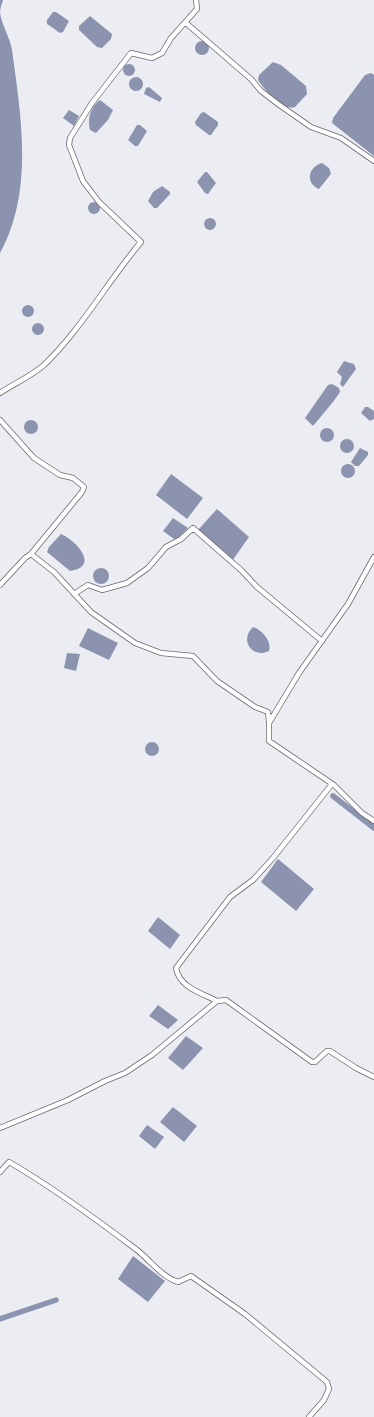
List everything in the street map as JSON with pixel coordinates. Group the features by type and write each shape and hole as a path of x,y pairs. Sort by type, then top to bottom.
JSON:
{"street":[{"path":"0,393 26,380 44,364 75,329 122,264 141,242 99,202 83,182 69,146 70,138 92,103 130,54 152,58 162,53 171,38 197,9 196,0"},
{"path":"186,23 251,79 261,91 278,104 311,127 340,138 374,160"},
{"path":"0,420 34,458 60,475 73,478 84,486 82,492 32,554 25,558 0,585"},
{"path":"74,594 82,587 88,585 102,590 127,583 148,568 166,547 181,539 193,528 241,570 256,587 322,641"},
{"path":"32,554 54,572 91,612 135,643 161,653 192,656 217,681 255,707 268,712 270,717 269,741 332,784 362,813 374,821"},
{"path":"269,723 299,673 348,604 374,558"},
{"path":"332,784 273,858 253,880 230,897 176,968 177,976 190,988 217,1001 226,1000 312,1062 315,1062 327,1051 330,1051 356,1068 374,1077"},
{"path":"0,1128 68,1100 105,1081 125,1073 152,1055 217,1001"},
{"path":"0,1172 9,1162 50,1186 138,1251 170,1280 178,1282 191,1276 245,1314 327,1382 329,1388 324,1400 309,1417"}],"water":[{"path":"0,0 3,0 0,12"},
{"path":"0,12 12,50 19,101 22,153 21,179 17,204 11,229 0,253"},
{"path":"53,12 56,12 69,21 63,32 60,33 47,24 47,20"},
{"path":"90,16 112,34 111,39 102,48 97,47 79,30 79,26"},
{"path":"202,41 207,43 209,48 207,53 202,55 197,53 195,48 197,43"},
{"path":"273,62 281,65 306,86 307,94 295,107 285,106 279,103 269,94 258,80 259,75"},
{"path":"131,64 134,65 134,75 127,76 124,75 123,68 124,65"},
{"path":"371,73 374,75 374,156 332,123 333,118 365,75"},
{"path":"136,77 141,79 143,84 141,89 136,91 131,89 129,84 131,79"},
{"path":"149,87 162,98 160,102 144,94 146,88"},
{"path":"100,100 113,110 108,120 96,133 90,130 89,117 92,109"},
{"path":"69,110 79,116 74,126 63,118"},
{"path":"204,112 218,122 218,125 211,135 196,125 195,122 201,113"},
{"path":"137,125 140,125 147,131 138,146 135,146 128,140"},
{"path":"322,163 329,168 331,174 319,189 312,183 310,175 311,171 317,165"},
{"path":"205,172 207,172 216,183 208,194 205,193 197,182"},
{"path":"162,186 170,192 170,194 157,208 154,208 148,201 153,192"},
{"path":"94,202 98,204 100,208 98,212 94,214 90,212 88,208 90,204"},
{"path":"208,218 212,218 216,224 212,230 208,230 204,226 204,222"},
{"path":"28,305 32,307 34,311 32,315 28,317 24,315 22,311 24,307"},
{"path":"40,323 43,324 43,334 36,335 33,334 32,327 33,324"},
{"path":"344,361 354,364 356,369 343,387 340,384 342,377 337,372"},
{"path":"332,384 339,388 340,392 313,426 305,418 328,385"},
{"path":"365,407 368,407 374,411 374,419 370,421 361,413"},
{"path":"28,420 34,420 38,424 38,430 34,434 28,434 24,430 24,424"},
{"path":"324,428 330,428 334,432 334,438 330,442 324,442 320,438 320,432"},
{"path":"347,439 352,441 354,446 352,451 347,453 342,451 340,446 342,441"},
{"path":"360,448 368,452 368,455 359,466 355,466 351,462"},
{"path":"348,464 353,466 355,471 353,476 348,478 343,476 341,471 343,466"},
{"path":"171,474 203,498 187,519 156,495"},
{"path":"217,509 249,537 232,561 198,530"},
{"path":"173,518 188,528 178,538 174,539 163,531"},
{"path":"61,534 73,542 83,554 85,559 84,565 79,569 70,571 47,552 49,547"},
{"path":"101,568 108,573 109,576 104,583 101,584 94,579 93,576 98,569"},
{"path":"253,627 266,636 270,647 269,651 263,653 257,652 249,647 247,637"},
{"path":"88,628 118,643 109,660 79,646"},
{"path":"67,653 80,654 76,671 64,668"},
{"path":"149,742 155,742 159,746 159,752 155,756 149,756 145,752 145,746"},
{"path":"278,859 314,889 296,911 261,882"},
{"path":"158,917 180,935 170,949 148,931"},
{"path":"158,1005 178,1020 168,1029 149,1016"},
{"path":"186,1036 203,1048 183,1070 168,1058"},
{"path":"173,1107 197,1126 184,1142 160,1122"},
{"path":"147,1125 164,1137 155,1149 139,1136"},
{"path":"133,1256 165,1281 148,1302 118,1279"}],"waterway":[{"path":"333,796 374,828"},
{"path":"0,1319 56,1300"}]}
